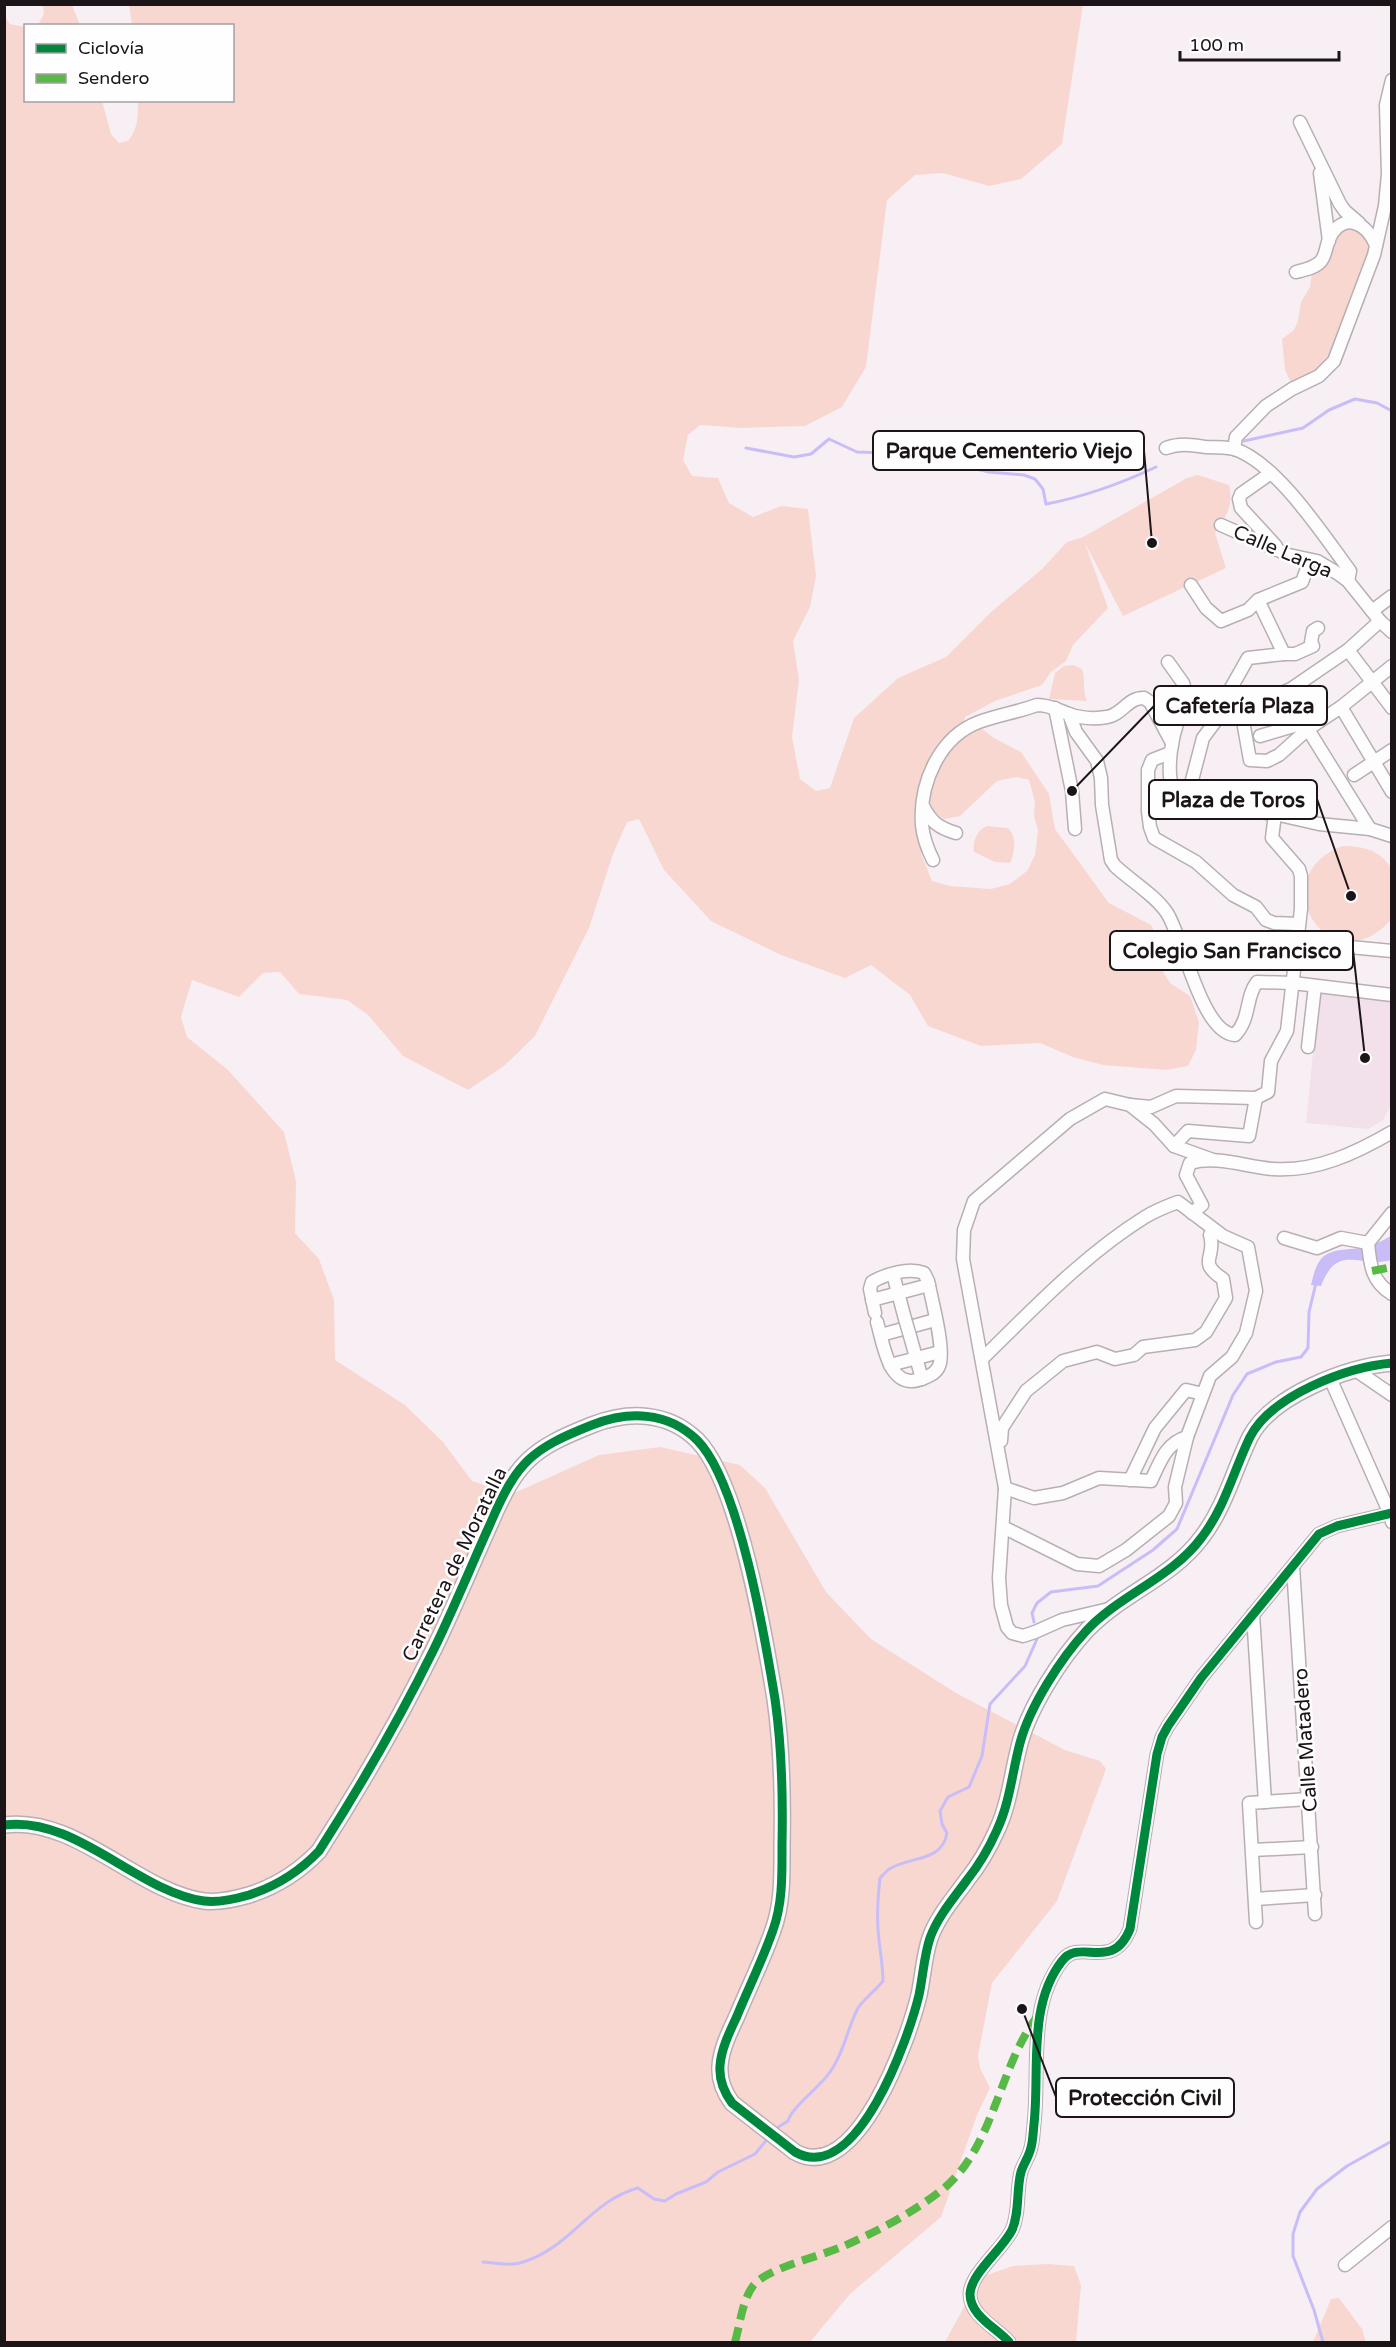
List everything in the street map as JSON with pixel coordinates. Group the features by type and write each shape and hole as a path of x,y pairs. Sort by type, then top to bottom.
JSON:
{"main road":[{"name":"Carretera de Moratalla","path":"4,1825 30,1825 62,1834 170,1890 190,1898 207,1901 222,1901 254,1893 292,1875 306,1865 319,1851 412,1691 434,1648 501,1497 519,1468 553,1442 599,1423 634,1414 664,1420 686,1431 699,1442 713,1464 728,1498 760,1617 779,1728 782,1871 778,1913 727,2040 719,2069 727,2096 746,2116 795,2152 801,2156 814,2157 832,2152 854,2135 873,2106 901,2051 918,1996 930,1939 935,1927 949,1904 978,1866 1004,1815 1020,1741 1054,1675 1074,1644 1097,1621 1176,1564 1204,1535 1223,1502 1250,1438 1266,1416 1286,1401 1330,1378 1354,1369 1392,1364"}],"street":[{"path":"1234,449 1236,437 1266,406 1292,389 1319,376 1334,361 1362,291 1376,245 1388,189 1385,117 1392,80"},
{"path":"1300,122 1345,211 1366,228 1376,245"},
{"path":"1317,159 1329,240"},
{"path":"1296,272 1312,267 1322,260 1329,240 1338,228 1352,222 1359,223"},
{"path":"1166,448 1179,444 1234,449 1259,463 1308,515 1350,571 1348,581"},
{"path":"1270,473 1241,494 1240,508 1279,549"},
{"name":"Calle Larga","path":"1221,525 1289,555 1317,561 1348,581 1392,632"},
{"path":"1191,585 1206,608 1221,621 1248,610 1258,600 1280,589 1293,587 1302,582 1310,560"},
{"path":"1392,596 1348,650 1291,689 1241,710 1250,760 1267,761 1279,755 1308,729 1341,707 1392,666"},
{"path":"1258,600 1284,654"},
{"path":"1186,803 1203,738 1225,712 1231,688 1248,657 1295,654 1313,646 1311,642 1313,632 1318,628"},
{"path":"1348,650 1392,708"},
{"path":"1168,662 1183,683 1188,700 1184,705 1171,748 1170,776 1173,791 1180,802 1275,814 1319,824 1370,829 1392,836"},
{"path":"933,860 922,826 924,788 941,752 958,734 979,722 1037,705 1055,708 1081,717 1109,717 1118,713 1132,701 1144,698 1150,702 1171,748"},
{"path":"1341,707 1392,792"},
{"path":"1055,708 1072,791 1075,829"},
{"path":"1069,714 1076,732 1097,760 1101,778 1101,805 1111,860 1167,913 1200,996 1219,1027 1229,1035 1235,1035 1241,1029 1249,1012 1253,988 1257,982 1293,983 1392,994"},
{"path":"1260,736 1304,723 1370,829"},
{"path":"1171,748 1152,760 1148,770 1148,811 1154,837 1196,862 1233,895 1256,907 1266,920 1274,923 1299,924"},
{"path":"1354,775 1392,750"},
{"path":"922,805 929,818 937,826 956,833"},
{"path":"1116,1607 1062,1620 1023,1636 1012,1633 1007,1627 1001,1605 999,1578 1005,1488 963,1259 964,1230 974,1201 1070,1119 1105,1099 1151,1107 1176,1096 1256,1098 1268,1092 1271,1061 1287,1030 1299,924 1301,876 1294,862 1272,838 1275,814"},
{"path":"1297,942 1392,951"},
{"path":"1308,1047 1315,986"},
{"path":"1174,1146 1188,1131 1249,1136 1256,1098"},
{"path":"1130,1105 1154,1124 1174,1146 1213,1160 1275,1169 1317,1166 1362,1149 1392,1132"},
{"path":"1192,1213 1202,1205 1189,1184 1186,1175 1187,1168 1190,1163 1213,1160"},
{"path":"982,1359 1048,1295 1114,1238 1147,1215 1178,1202 1223,1236 1248,1247 1256,1291 1246,1333 1232,1357 1210,1376 1187,1437 1175,1487 1176,1503 1173,1510 1153,1530 1105,1564 1092,1567 1077,1564 1003,1527"},
{"path":"1392,1213 1368,1245 1369,1260 1377,1282 1392,1294"},
{"path":"1000,1458 1002,1428 1026,1391 1063,1361 1097,1352 1115,1359 1134,1355 1143,1347 1194,1340 1206,1332 1226,1298 1223,1279 1212,1271 1208,1264 1212,1242 1210,1235 1213,1229"},
{"path":"1284,1238 1317,1248 1341,1238 1368,1245"},
{"path":"916,1270 924,1273 929,1285 941,1361 938,1369 932,1375 908,1382 895,1375 890,1365 870,1289 872,1282 916,1270"},
{"path":"893,1275 922,1379"},
{"path":"872,1300 929,1285"},
{"path":"881,1335 935,1320"},
{"path":"890,1365 940,1352"},
{"path":"1354,1369 1392,1395"},
{"path":"1009,2343 976,2312 970,2295 975,2279 1012,2230 1017,2214 1021,2172 1032,2139 1040,2014 1045,1992 1062,1960 1068,1956 1083,1952 1108,1952 1116,1949 1126,1938 1130,1929 1157,1754 1162,1737 1201,1678 1313,1540 1325,1531 1391,1516 1330,1378"},
{"path":"1130,1480 1155,1428 1185,1390 1203,1394"},
{"path":"1005,1488 1034,1498 1063,1493 1099,1478 1151,1481 1165,1452 1176,1440 1187,1437"},
{"name":"Calle Matadero","path":"1293,1566 1315,1914"},
{"path":"1253,1614 1265,1802"},
{"path":"1256,1922 1249,1803 1309,1799"},
{"path":"1252,1850 1312,1847"},
{"path":"1255,1899 1315,1895"},
{"path":"1345,2265 1392,2227"}],"shaded area":[{"path":"43,4 72,5 80,24 39,24 44,14"},
{"path":"129,5 1083,5 1062,144 1021,179 989,186 943,173 915,175 887,200 866,367 842,407 805,426 741,428 700,425 688,435 683,460 692,476 718,478 729,503 753,517 781,506 808,509 816,576 810,607 793,641 799,680 792,737 800,779 816,791 830,788 854,718 898,678 946,657 991,612 1042,569 1067,542 1083,537 1187,478 1198,475 1229,485 1230,505 1223,522 1215,533 1226,568 1123,616 1085,543 1108,608 1073,645 1066,661 1051,672 1042,685 995,701 965,717 964,722 967,728 982,729 1021,752 1049,794 1055,829 1109,903 1151,925 1164,952 1160,967 1170,983 1190,996 1199,1022 1196,1050 1188,1066 1167,1070 1103,1065 1073,1057 1040,1043 981,1046 928,1026 910,995 871,965 845,978 781,955 711,921 664,870 639,819 627,822 613,854 589,928 535,1036 504,1066 468,1090 403,1056 368,1015 347,1000 299,994 280,972 263,973 239,997 192,980 181,1017 187,1037 227,1069 284,1132 296,1181 295,1233 319,1259 334,1300 335,1360 405,1405 443,1442 472,1481 512,1494 599,1455 660,1447 740,1465 765,1488 826,1592 871,1639 956,1693 1065,1750 1100,1761 1106,1769 1057,1901 992,1983 978,2056 980,2068 990,2088 977,2115 941,2217 850,2294 810,2342 5,2342 4,15 10,24 24,27 24,102 102,102 111,134 119,143 128,141 136,127 138,102 234,102 234,24 132,24","holes":["1016,777 1029,780 1035,802 1034,816 1038,831 1035,855 1027,871 1010,884 991,889 950,886 932,881 921,854 922,805 944,819 960,816 997,781"]},
{"path":"1353,227 1364,231 1370,246 1369,256 1335,347 1313,373 1292,385 1285,370 1282,339 1294,330 1301,302 1310,287 1312,272 1327,264 1339,232"},
{"path":"1073,665 1082,669 1087,701 1049,699 1055,673 1064,666"},
{"path":"987,826 1008,828 1011,832 1014,845 1010,863 995,862 974,852 976,837 980,830"},
{"path":"1342,846 1370,850 1382,857 1391,868 1391,920 1368,937 1346,941 1327,934 1313,920 1305,901 1306,880 1318,861"},
{"path":"1319,992 1391,1000 1391,1106 1383,1120 1368,1129 1306,1123"},
{"path":"1391,1236 1391,1260 1342,1261 1328,1273 1321,1286 1311,1285 1317,1265 1325,1255 1334,1251 1369,1246"},
{"path":"1048,2264 1074,2266 1081,2285 1076,2342 945,2342 984,2276 1013,2266"},
{"path":"1339,2298 1362,2329 1366,2342 1313,2342 1331,2299"}],"waterway":[{"path":"1244,441 1303,428 1329,410 1355,399 1377,403 1392,411"},
{"path":"746,448 794,457 811,454 829,439 857,452 886,453 909,463 926,464 943,461 989,472 1024,475 1035,479 1043,489 1046,504 1102,489 1156,467"},
{"path":"1034,1622 1032,1613 1037,1603 1051,1592 1098,1586 1153,1550 1177,1529 1233,1395 1247,1374 1276,1362 1301,1357 1308,1348 1309,1312 1316,1283"},
{"path":"775,2129 788,2121 795,2110 830,2072 839,2057 858,2008 883,1981 878,1923 880,1878 899,1864 933,1854 944,1842 947,1833 942,1824 940,1811 948,1797 969,1787 982,1756 990,1704 1025,1666 1037,1639"},
{"path":"483,2262 516,2264 538,2256 567,2237 606,2203 638,2188 654,2199 665,2201 706,2182 718,2172 755,2154 769,2137"},
{"path":"1323,2342 1314,2310 1293,2256 1293,2234 1300,2212 1317,2189 1347,2166 1392,2141"}],"marked path":[{"path":"1372,1271 1392,1267"},
{"path":"735,2342 746,2299 753,2286 760,2280 782,2268 844,2246 883,2227 932,2197 960,2172 974,2152 985,2130 1023,2039 1036,2018"}],"cycle path":[{"path":"4,1825 30,1825 56,1831 81,1842 155,1884 179,1895 204,1901 221,1901 249,1895 287,1877 319,1851 379,1752 434,1649 500,1502 518,1471 540,1450 606,1420 647,1416 673,1423 697,1440 712,1461 726,1490 738,1524 757,1601 775,1699 781,1753 782,1866 779,1909 765,1952 724,2047 720,2066 721,2081 732,2103 795,2152 818,2157 839,2148 859,2129 892,2072 919,1995 926,1952 933,1930 980,1862 994,1837 1005,1809 1025,1729 1039,1698 1067,1654 1100,1617 1176,1564 1202,1537 1223,1501 1250,1437 1275,1408 1293,1396 1333,1377 1354,1370 1392,1363"},
{"path":"1009,2342 974,2309 970,2294 976,2278 1007,2238 1014,2223 1021,2172 1032,2141 1037,2040 1044,1998 1051,1979 1062,1961 1069,1955 1114,1949 1123,1942 1130,1929 1157,1754 1162,1737 1201,1678 1319,1534 1337,1526 1392,1513"}],"place":[{"name":"Parque Cementerio Viejo","path":"1152,543"},
{"name":"Cafetería Plaza","path":"1072,791"},
{"name":"Plaza de Toros","path":"1351,896"},
{"name":"Colegio San Francisco","path":"1365,1058"},
{"name":"Protección Civil","path":"1022,2009"}]}
